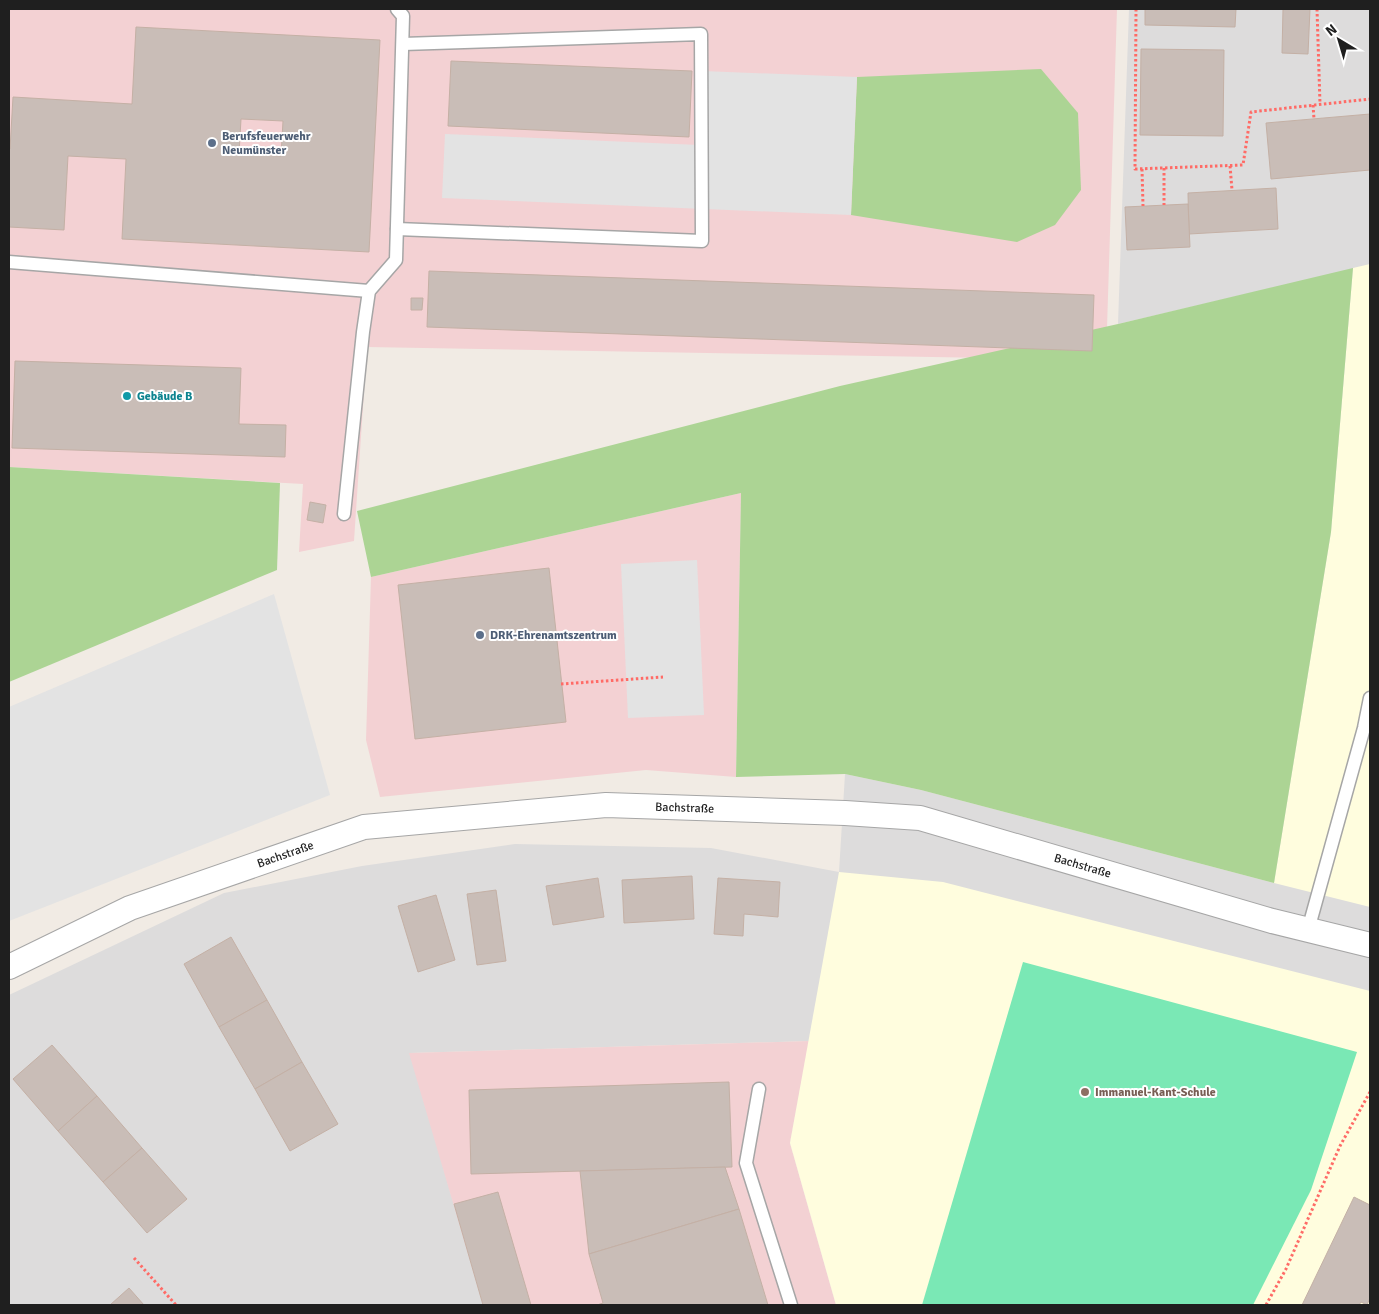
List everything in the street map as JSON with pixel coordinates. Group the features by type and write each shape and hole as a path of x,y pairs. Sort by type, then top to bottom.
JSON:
{"street":[{"name":"Bachstraße","path":"9,967 130,908 364,827 606,805 845,812 920,818 1272,922 1370,945"}],"lane":[{"path":"344,514 369,291 396,260 403,16 397,9"},
{"path":"397,229 702,241 701,34 402,44"},
{"path":"9,262 369,291"},
{"path":"1308,930 1364,728 1370,698"},
{"path":"758,1089 746,1163 791,1305"}],"path":[{"path":"1136,9 1138,90 1135,169 1243,165 1251,112 1370,99"},
{"path":"1317,9 1320,104"},
{"path":"1313,105 1314,119"},
{"path":"1230,166 1232,190"},
{"path":"1164,168 1164,205"},
{"path":"1142,169 1142,206"},
{"path":"561,684 663,677"},
{"path":"1266,1305 1286,1269 1340,1146 1370,1092"},
{"path":"134,1258 176,1305"}],"shaded area":[{"path":"9,9 1117,9 1106,360 367,347 354,541 299,552 303,484 9,467"},
{"path":"1129,9 1370,9 1370,1305 836,1305 790,1143 808,1041 410,1053 483,1305 9,1305 9,995 224,893 362,866 515,844 711,848 839,872 845,774 921,790 1274,883 1331,532 1353,269 1118,324"},
{"path":"703,71 857,77 851,215 442,198 445,134 699,145"},
{"path":"1370,264 1370,907 1274,883 1331,532 1353,268"},
{"path":"741,493 736,777 646,770 380,797 366,740 371,577"},
{"path":"697,560 704,715 628,718 621,564"},
{"path":"274,594 330,795 9,921 9,707"},
{"name":"Immanuel-Kant-Schule","path":"839,872 943,882 1370,991 1370,1305 836,1305 790,1143"},
{"path":"809,1041 790,1143 836,1305 483,1305 409,1053"}],"green space":[{"path":"1041,69 1078,113 1081,190 1055,225 1017,242 851,215 857,77"},
{"path":"1353,268 1331,532 1274,883 921,790 845,774 736,777 741,493 371,577 357,511 840,386 1118,324"},
{"path":"9,467 280,483 277,570 9,682"},
{"path":"1023,962 1357,1052 1311,1190 1253,1305 922,1305"}],"building":[{"path":"1145,9 1236,9 1235,27 1145,25"},
{"path":"1283,9 1310,9 1308,54 1282,53"},
{"path":"136,27 380,40 369,252 122,239 126,159 68,156 64,230 9,227 9,149 13,97 132,104","holes":["241,119 283,121 281,156 239,154"]},
{"path":"1141,49 1224,50 1223,136 1140,135"},
{"path":"451,61 692,71 689,137 448,126"},
{"path":"1370,114 1370,170 1271,179 1266,123"},
{"path":"1276,188 1278,229 1189,234 1188,193"},
{"path":"1188,204 1190,247 1127,250 1125,207"},
{"path":"429,271 1094,295 1092,351 427,327"},
{"path":"411,298 423,298 422,310 411,310"},
{"name":"Gebäude B","path":"15,361 241,368 239,424 286,425 285,457 12,448"},
{"path":"310,502 326,505 323,523 307,520"},
{"name":"DRK-Ehrenamtszentrum","path":"549,568 566,722 415,739 398,585"},
{"path":"692,876 694,919 624,923 622,880"},
{"path":"598,878 604,917 553,925 546,886"},
{"path":"718,878 780,882 778,917 744,914 743,936 714,934"},
{"path":"496,890 506,961 477,965 467,894"},
{"path":"436,895 455,960 418,972 398,906"},
{"path":"231,937 267,1000 219,1027 184,964"},
{"path":"267,1000 302,1062 255,1089 219,1027"},
{"path":"52,1045 97,1096 58,1131 13,1079"},
{"path":"302,1062 338,1124 290,1151 255,1089"},
{"path":"729,1082 732,1167 471,1174 469,1090"},
{"path":"97,1096 142,1148 103,1182 58,1131"},
{"path":"142,1148 187,1199 147,1233 103,1182"},
{"path":"725,1167 739,1209 589,1254 580,1171"},
{"path":"498,1192 531,1305 483,1305 454,1204"},
{"path":"1354,1197 1370,1205 1370,1298 1367,1305 1361,1302 1359,1305 1302,1305"},
{"path":"739,1209 768,1305 597,1305 603,1303 589,1254"},
{"path":"129,1288 144,1305 110,1305"}],"place":[{"name":"Berufsfeuerwehr Neumünster","path":"212,143"},
{"name":"Gebäude B","path":"127,396"},
{"name":"DRK-Ehrenamtszentrum","path":"480,635"},
{"name":"Immanuel-Kant-Schule","path":"1085,1092"}]}
